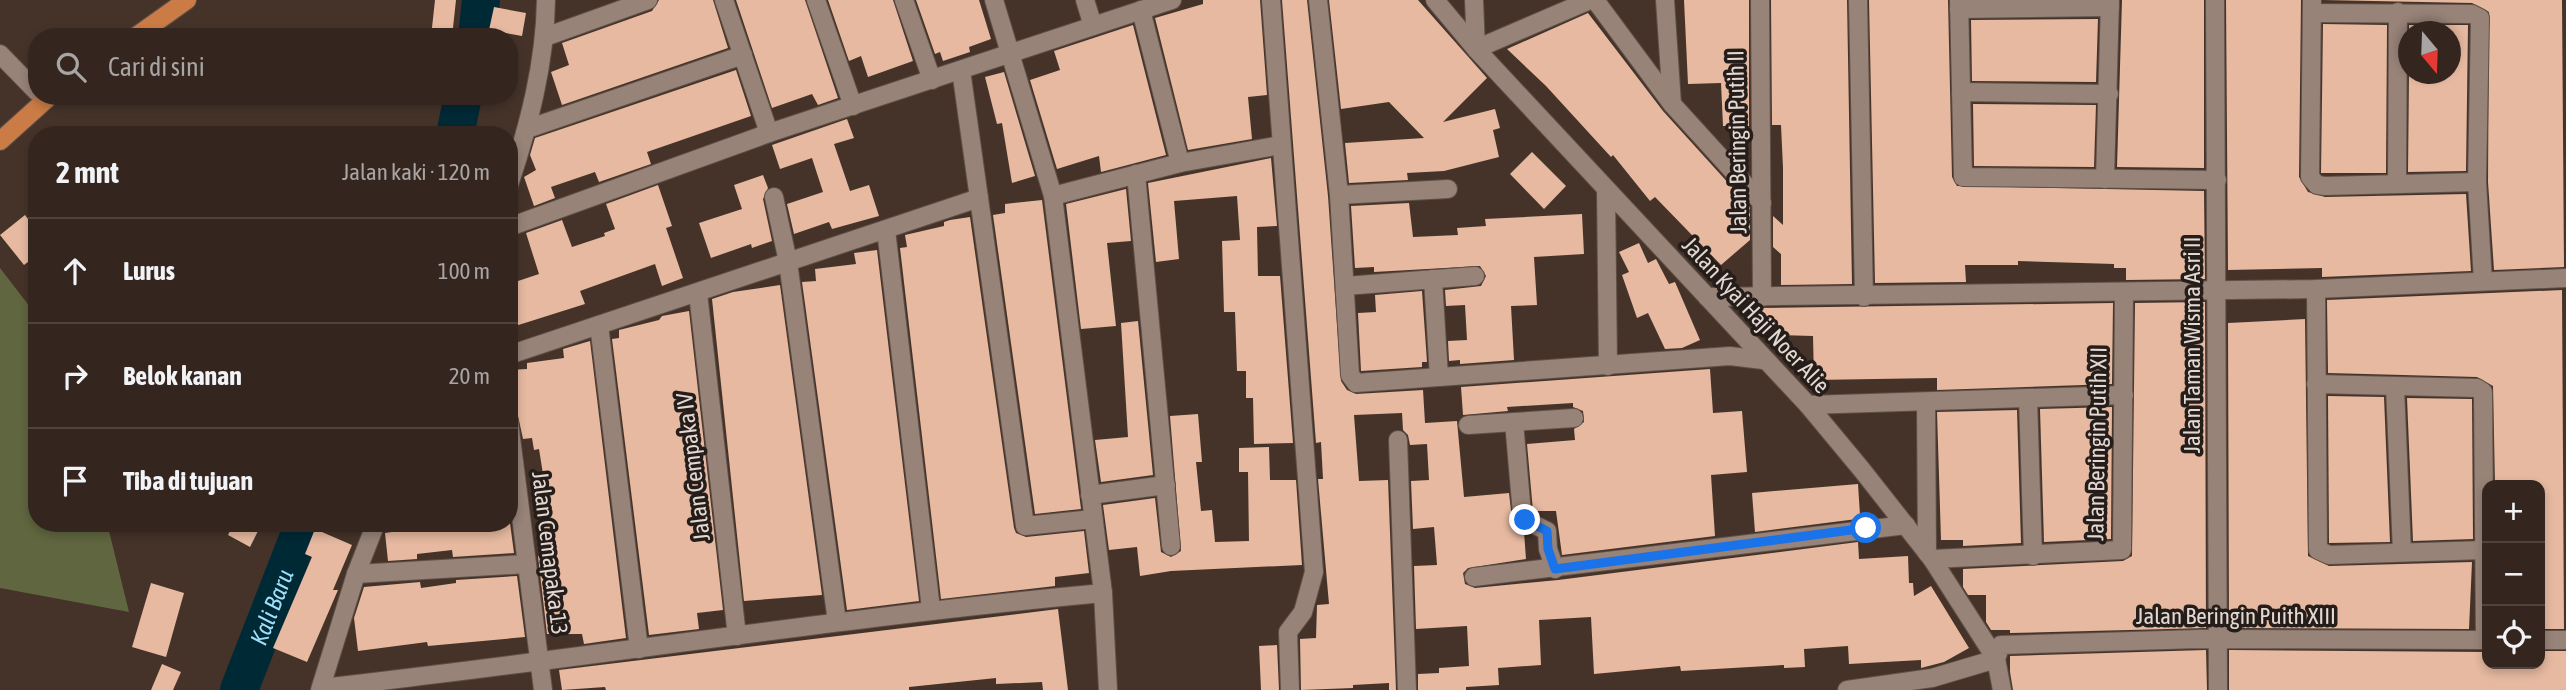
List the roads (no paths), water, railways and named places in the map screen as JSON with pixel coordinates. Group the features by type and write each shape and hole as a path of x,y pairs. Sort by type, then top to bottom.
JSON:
{"main road":[{"path":"148,28 187,0"},
{"path":"0,141 34,105"}],"street":[{"path":"518,157 527,129 545,37 546,0"},
{"path":"545,37 649,0"},
{"path":"724,0 769,133"},
{"path":"817,0 853,106"},
{"path":"904,0 932,80"},
{"path":"994,0 1053,196 1102,593 1108,690"},
{"path":"1085,0 1093,26"},
{"path":"518,223 769,133 1172,0"},
{"path":"1270,0 1314,572 1303,612 1288,632 1290,690"},
{"path":"1318,0 1339,195 1350,375 1356,383 1730,356 1763,360"},
{"path":"1474,0 1476,49 1592,0 1672,104 1762,203"},
{"path":"1665,0 1672,104"},
{"name":"Jalan Beringin Putih II","path":"1760,0 1762,291"},
{"path":"1858,0 1864,297"},
{"name":"Jalan Taman Wisma Asri II","path":"2215,0 2218,690"},
{"name":"Jalan Kyai Haji Noer Alie","path":"1439,2 1476,49 1763,360 1808,405 1929,556 1996,659 2002,690"},
{"path":"2105,178 2110,4 1959,5 1964,177 2217,180"},
{"path":"2477,182 2317,185 2310,177 2312,7 2472,14 2480,18 2477,182 2483,281"},
{"path":"1141,10 1180,163"},
{"path":"2397,184 2398,12"},
{"path":"0,54 28,81"},
{"path":"527,129 743,55"},
{"path":"961,70 1025,526 1093,519"},
{"path":"1961,92 2109,93"},
{"path":"1053,196 1180,163 1281,145"},
{"path":"1136,174 1171,546"},
{"path":"1339,195 1448,189"},
{"path":"1606,190 1608,366"},
{"path":"774,197 788,262 837,622"},
{"path":"518,352 979,198"},
{"path":"886,230 931,609"},
{"path":"1345,286 1475,276"},
{"path":"1707,297 1762,291 1864,297 2316,289 2566,278"},
{"path":"1433,279 1439,377"},
{"path":"2316,289 2318,550 2329,555 2482,550"},
{"name":"Jalan Beringin Putih XII","path":"2033,556 2123,550 2124,292"},
{"name":"Jalan Cempaka IV","path":"698,293 737,636"},
{"path":"600,325 639,649"},
{"path":"2316,384 2477,388 2483,392 2485,543"},
{"path":"2395,387 2402,552"},
{"path":"1808,405 2124,395"},
{"path":"1926,402 1929,556 2033,556 2028,398"},
{"path":"1468,425 1574,418"},
{"path":"1514,422 1522,514 1525,520 1547,531 1548,549 1555,569"},
{"path":"1398,440 1407,690"},
{"path":"1090,495 1166,485"},
{"name":"Jalan Cemapaka 13","path":"518,503 543,690"},
{"path":"1474,577 1906,525"},
{"path":"373,532 320,689 540,663 931,609 1102,593"},
{"path":"356,575 527,564"},
{"name":"Jalan Beringin Puith XIII","path":"1996,659 2001,645 2218,640 2482,640"},
{"path":"2545,640 2566,640"},
{"path":"1847,690 1933,678 1996,659"}],"waterway":[{"name":"Kali Baru","path":"478,28 481,0"},
{"name":"Kali Baru","path":"457,126 461,105"},
{"name":"Kali Baru","path":"239,690 300,532"}]}
